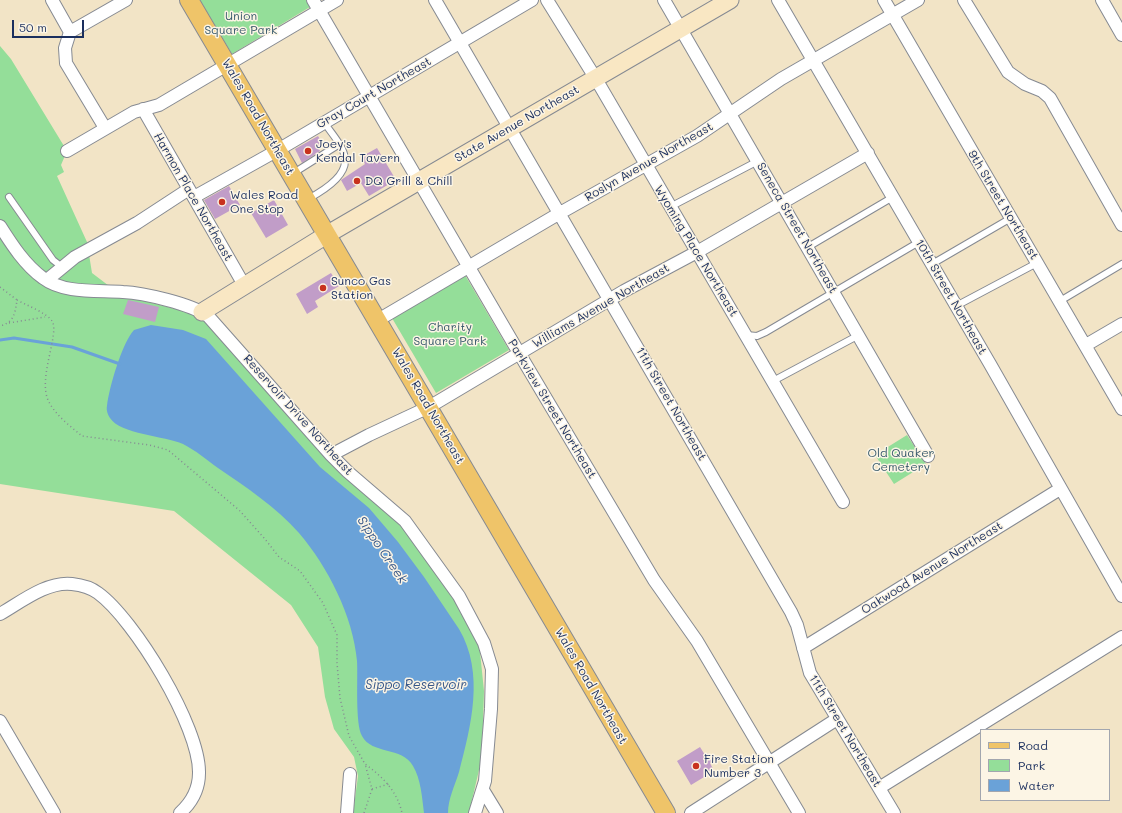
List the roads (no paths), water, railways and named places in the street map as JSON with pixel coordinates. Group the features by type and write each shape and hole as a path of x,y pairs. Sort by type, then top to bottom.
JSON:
{"main road":[{"name":"Wales Road Northeast","path":"189,0 328,234 666,813"}],"street":[{"path":"52,0 70,32"},
{"path":"105,128 66,63 65,48 70,32 126,0"},
{"path":"67,151 134,112 159,104 227,64 316,5 337,0"},
{"name":"11th Street Northeast","path":"436,0 791,612 797,625 810,672 894,813"},
{"name":"Gray Court Northeast","path":"46,280 62,266 93,246 191,193 278,150 532,0"},
{"name":"Wyoming Place Northeast","path":"548,0 596,79 645,165 844,502"},
{"name":"Seneca Street Northeast","path":"664,0 928,456"},
{"name":"State Avenue Northeast","path":"202,312 328,234 730,0"},
{"name":"10th Street Northeast","path":"778,0 868,153 1122,596"},
{"name":"9th Street Northeast","path":"884,0 1122,409"},
{"name":"Roslyn Avenue Northeast","path":"378,320 560,213 697,136 813,60 918,0"},
{"path":"964,0 1008,72 1025,84 1042,91 1050,98 1122,225"},
{"path":"1102,0 1122,35"},
{"name":"Parkview Street Northeast","path":"316,5 519,353 654,580 697,641 799,813"},
{"name":"Harmon Place Northeast","path":"143,109 244,285"},
{"name":"Williams Avenue Northeast","path":"331,454 429,407 610,300 697,252 868,153"},
{"path":"0,226 24,261 46,280"},
{"name":"Reservoir Drive Northeast","path":"46,280 60,286 79,289 142,295 202,312 220,329 348,472 404,521 459,596 484,643 490,661 492,678 488,765 483,790 476,813"},
{"path":"1086,345 1122,324"},
{"name":"Oakwood Avenue Northeast","path":"803,648 1060,489"},
{"path":"0,614 50,587 66,584 92,589 102,596 121,617 144,648 166,683 187,727 196,751 199,773 197,785 189,803 180,813"},
{"path":"879,788 1122,637"},
{"path":"691,813 837,719"},
{"path":"0,721 54,813"},
{"path":"348,813 350,774"},
{"path":"483,790 497,813"}],"lane":[{"path":"307,200 332,184 345,161 338,145 324,122"},
{"path":"292,174 338,145"},
{"path":"670,207 758,161"},
{"path":"9,197 53,260 62,266"},
{"path":"808,247 893,197"},
{"path":"932,264 1011,218"},
{"path":"746,335 757,336 766,332 919,242"},
{"path":"956,306 1037,263"},
{"path":"1060,301 1122,264"},
{"path":"773,381 859,335"}],"water":[{"name":"Sippo Reservoir","path":"151,325 183,330 206,339 320,467 369,508 398,542 459,629 467,646 472,663 474,681 473,700 468,736 459,772 450,797 448,813 424,813 421,789 413,766 402,756 373,746 362,736 358,721 357,661 355,644 345,610 320,561 299,533 281,515 260,498 192,449 175,441 123,428 109,417 107,412 108,398 113,377 129,336 134,330"}],"waterway":[{"name":"Sippo Creek","path":"0,340 14,338 72,347 120,364"}],"place":[{"name":"Joey's Kendal Tavern","path":"308,151"},
{"name":"DQ Grill & Chill","path":"357,181"},
{"name":"Wales Road One Stop","path":"222,202"},
{"name":"Sunco Gas Station","path":"323,288"},
{"name":"Fire Station Number 3","path":"696,766"}],"park label":[{"name":"Union Square Park","path":"241,23"},
{"name":"Charity Square Park","path":"450,334"},
{"name":"Old Quaker Cemetery","path":"901,460"}]}
